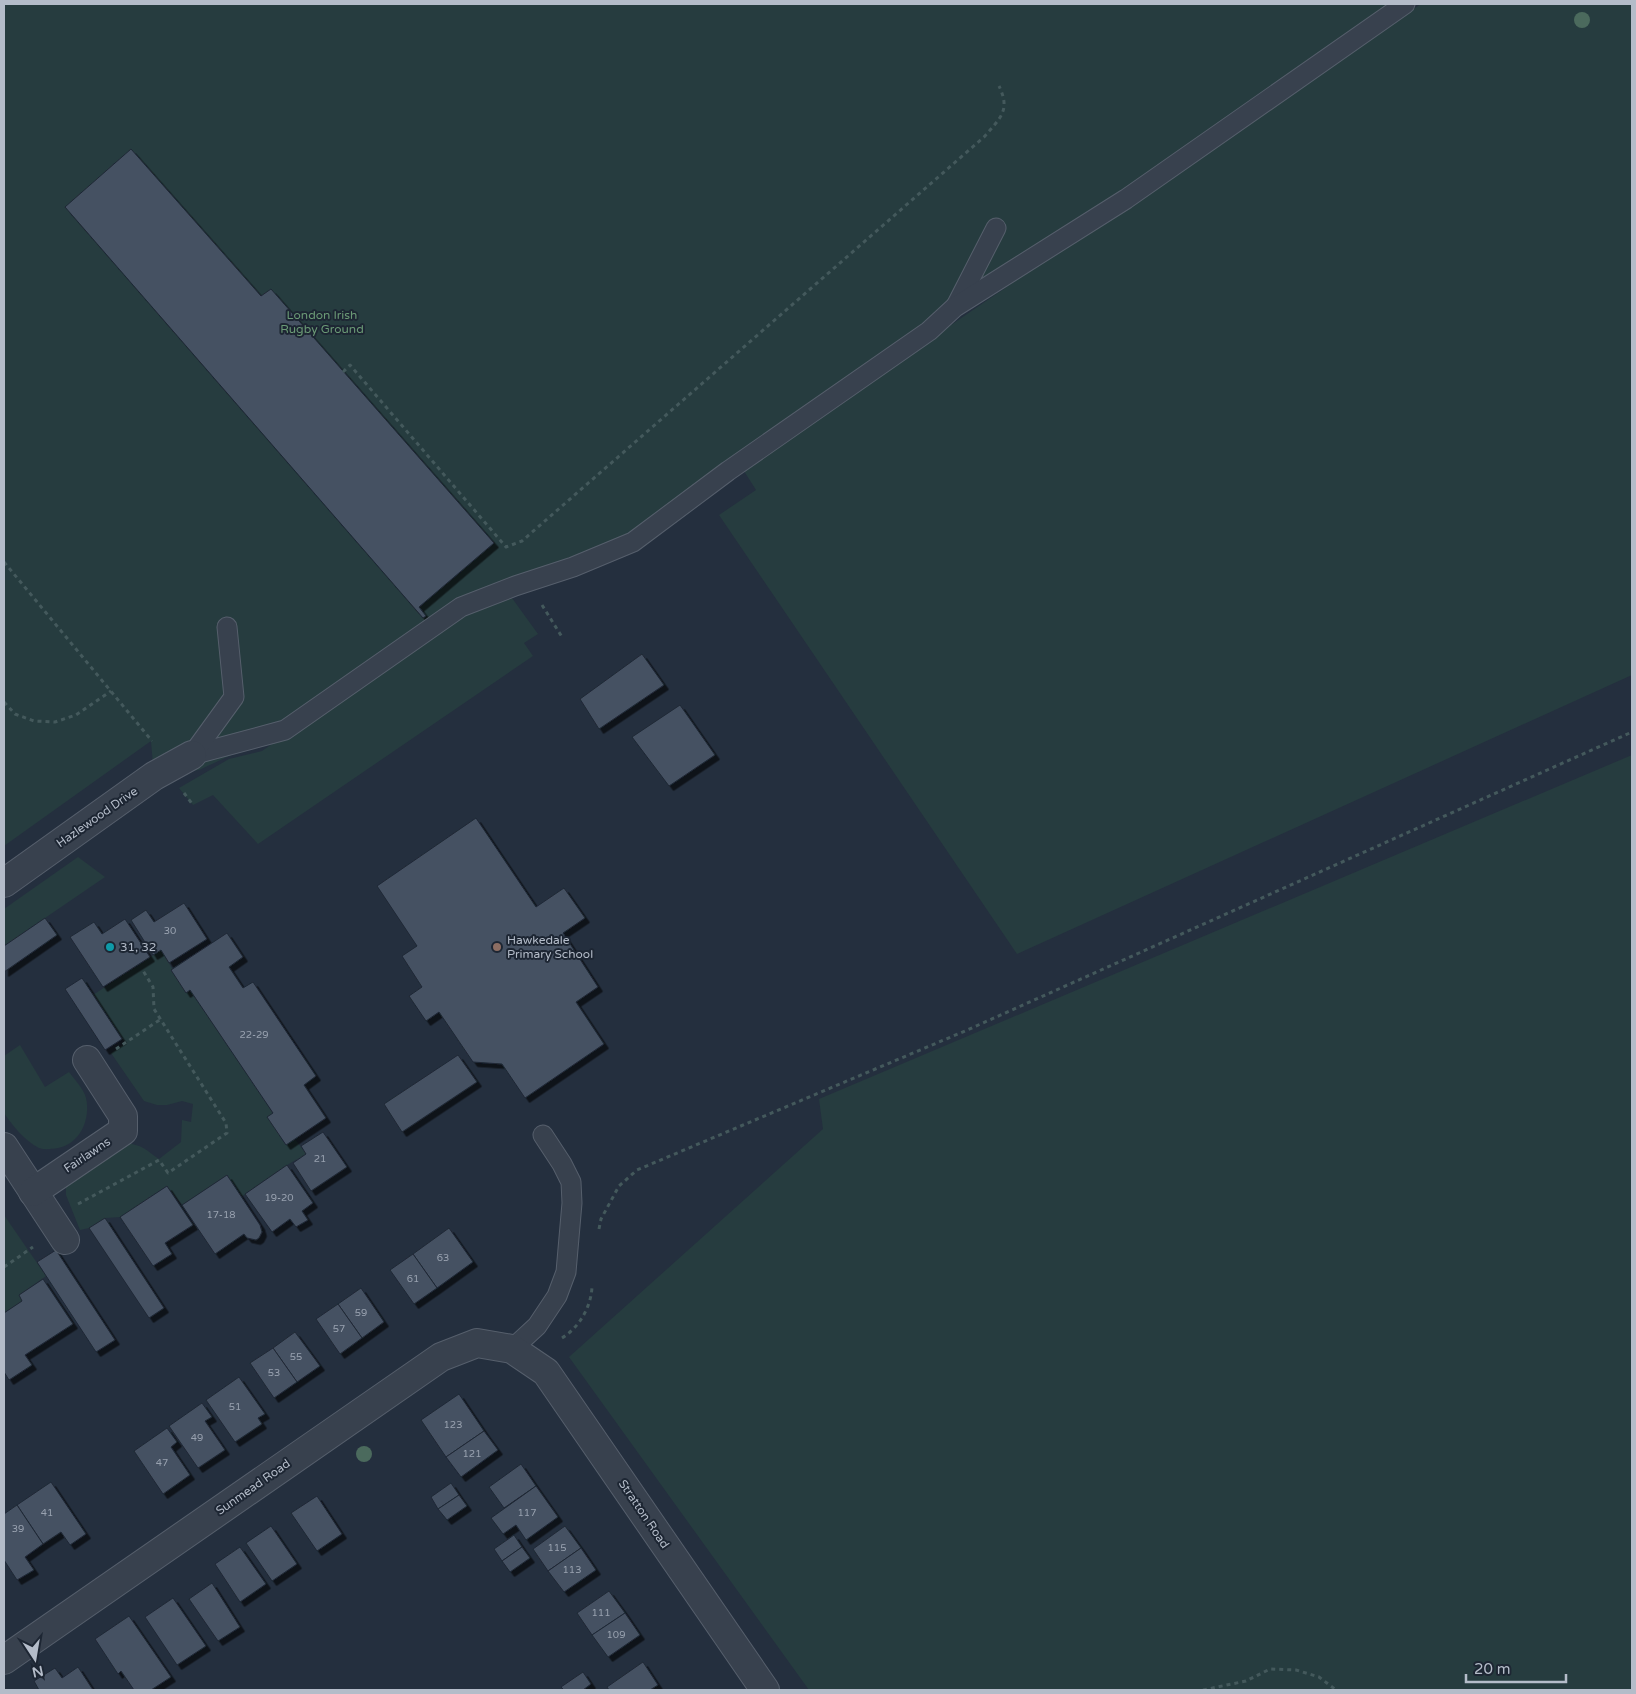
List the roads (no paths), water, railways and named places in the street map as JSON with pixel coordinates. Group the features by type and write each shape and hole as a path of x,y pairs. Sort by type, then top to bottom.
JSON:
{"street":[{"name":"Hazlewood Drive","path":"4,883 154,776 192,755"},
{"name":"Fairlawns","path":"33,1192 123,1131 123,1116 89,1063"},
{"path":"4,1147 58,1229"},
{"name":"Sunmead Road","path":"4,1660 441,1357 478,1343 512,1349"},
{"name":"Stratton Road","path":"512,1349 546,1372 765,1690"}],"lane":[{"path":"192,755 285,730 462,607 573,567 633,542 728,471 928,331 955,307 1126,199 1406,4"},
{"path":"955,307 996,228"},
{"path":"192,755 234,697 227,627"},
{"path":"512,1349 537,1326 557,1296 566,1272 572,1203 571,1182 543,1135"}],"place":[{"name":"31, 32","path":"110,947"},
{"name":"Hawkedale Primary School","path":"497,947"}],"park label":[{"name":"London Irish Rugby Ground","path":"322,322"}]}
